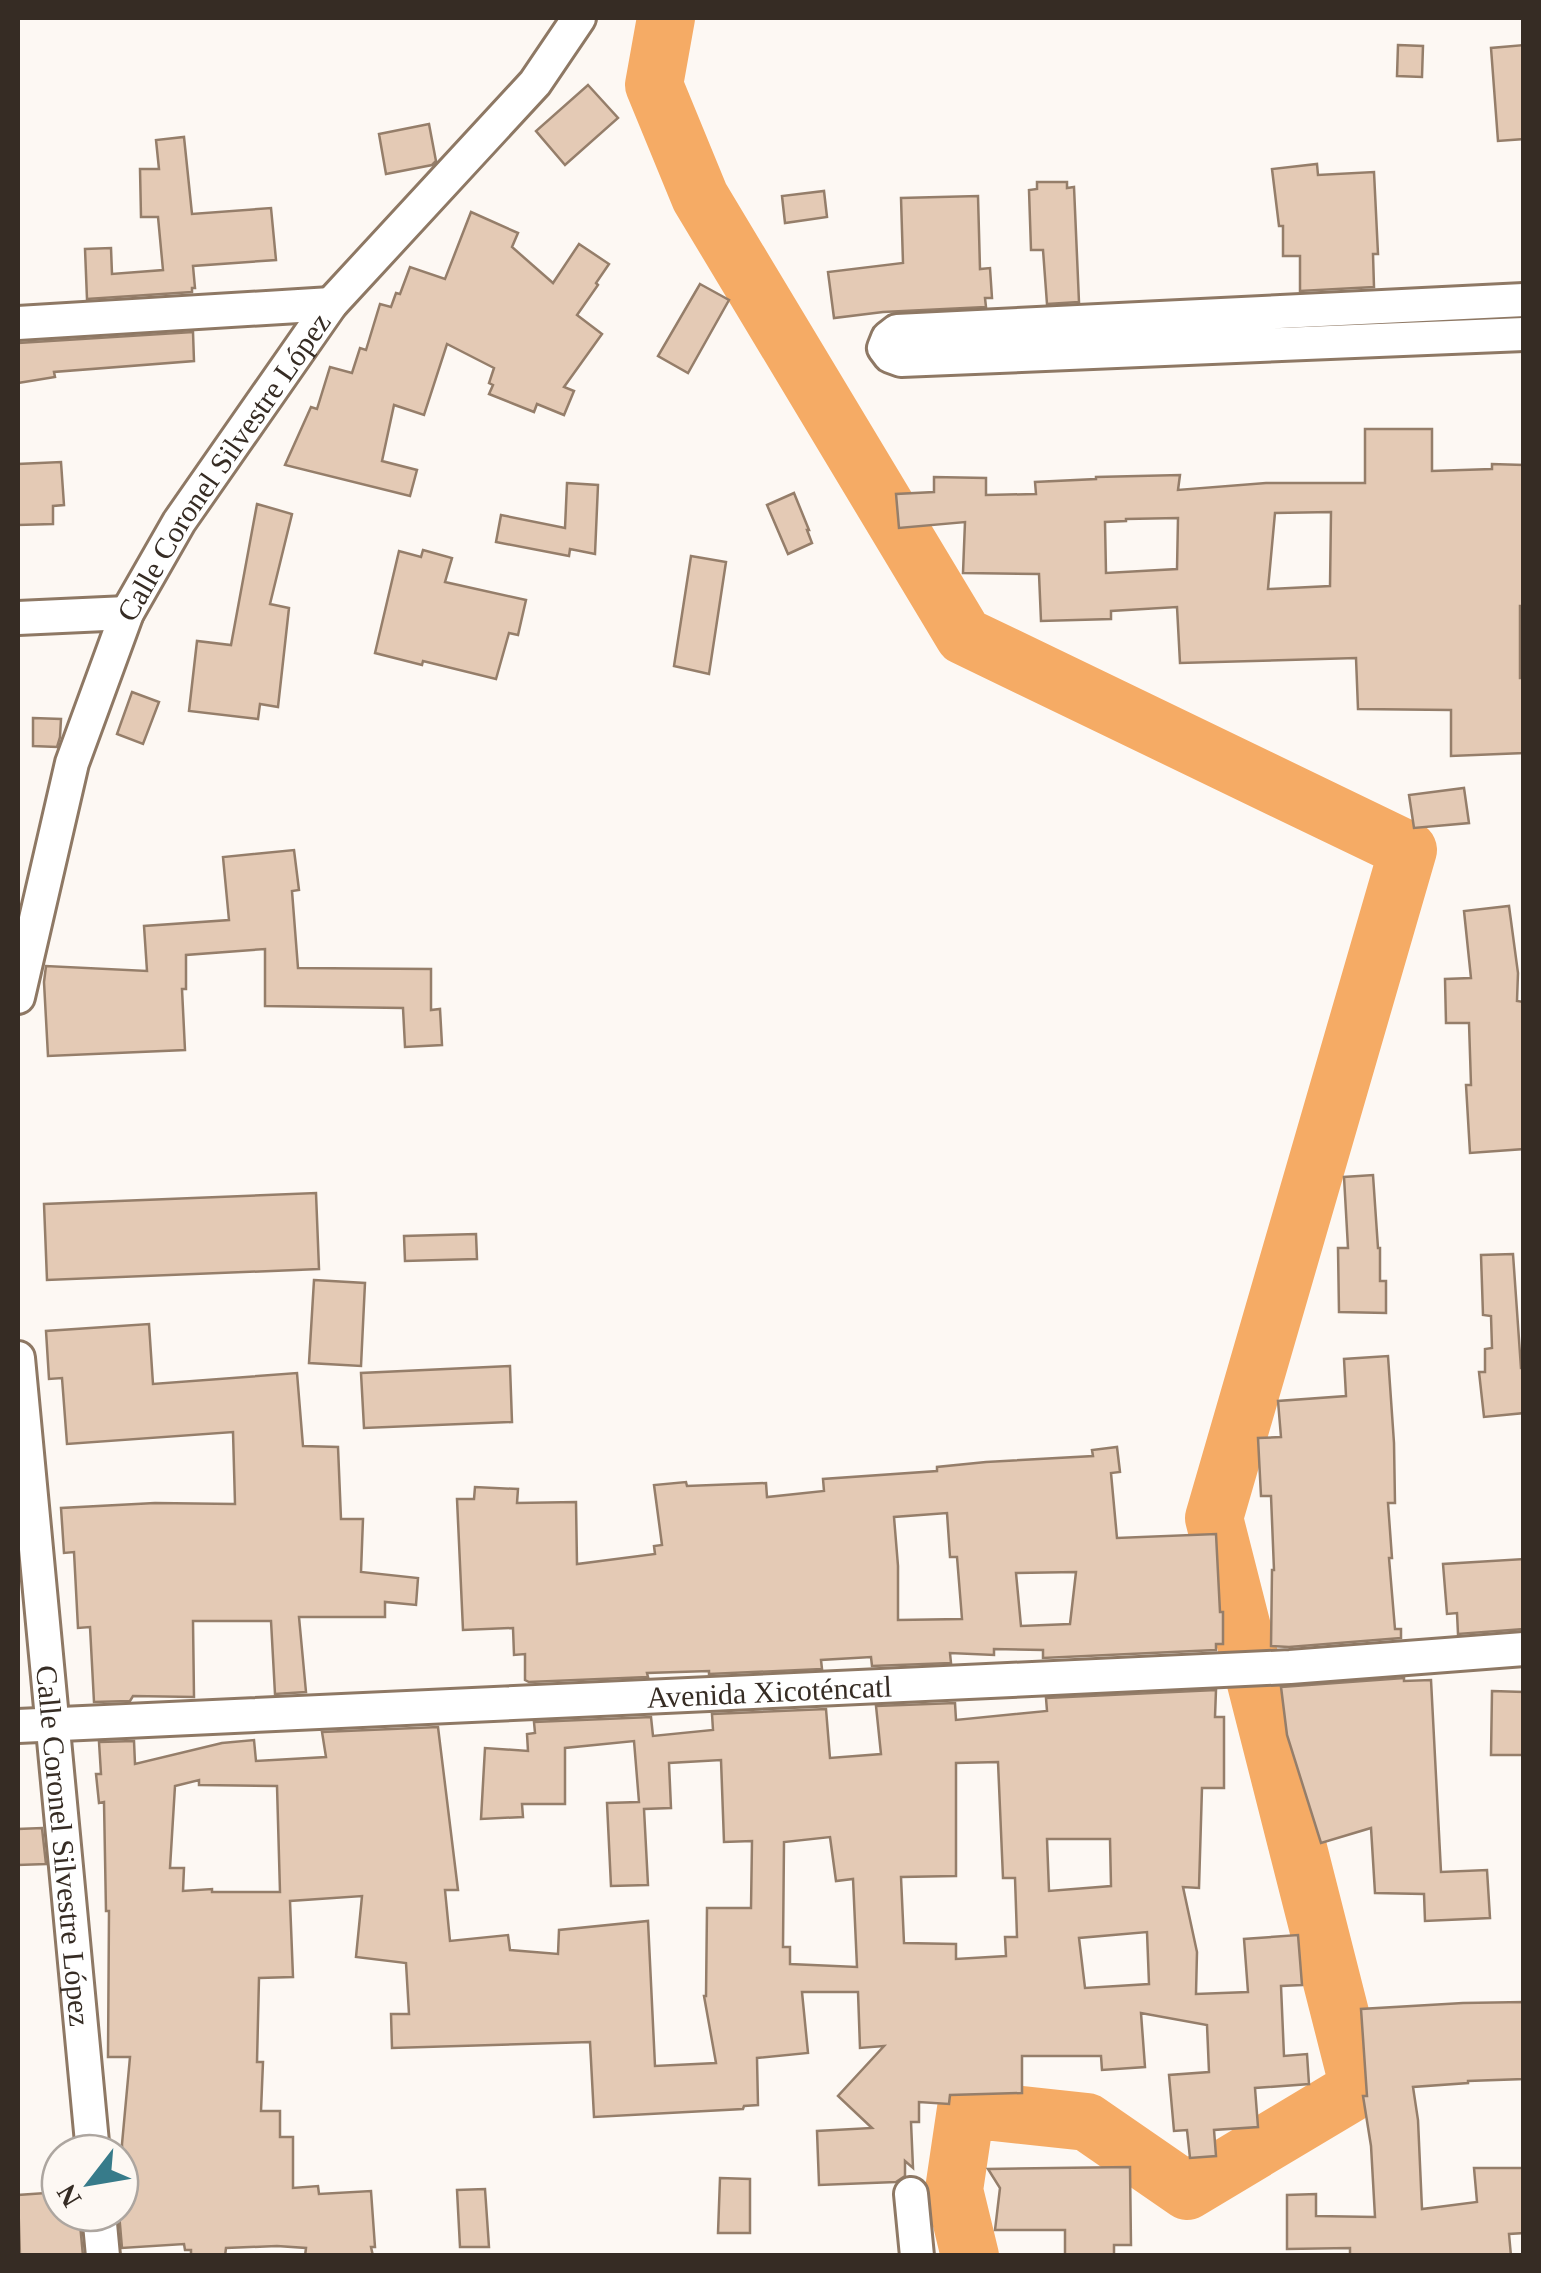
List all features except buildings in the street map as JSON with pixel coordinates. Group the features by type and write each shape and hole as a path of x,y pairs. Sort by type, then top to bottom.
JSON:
{"street":[{"name":"Calle Coronel Silvestre López","path":"18,997 27,902 72,763 127,613 179,522 330,304 535,82 579,18"},
{"path":"1524,300 898,331 888,338 884,348 890,356 901,360 1524,334"},
{"path":"18,323 330,304"},
{"path":"18,618 127,613"},
{"name":"Calle Coronel Silvestre López","path":"18,1358 91,2133"},
{"name":"Avenida Xicoténcatl","path":"18,1726 1290,1667 1524,1649"},
{"path":"911,2194 917,2256"}],"waterway":[{"path":"666,18 654,85 700,197 964,636 1408,850 1214,1518 1359,2088 1187,2191 1087,2122 966,2109 954,2190 970,2256"}]}
